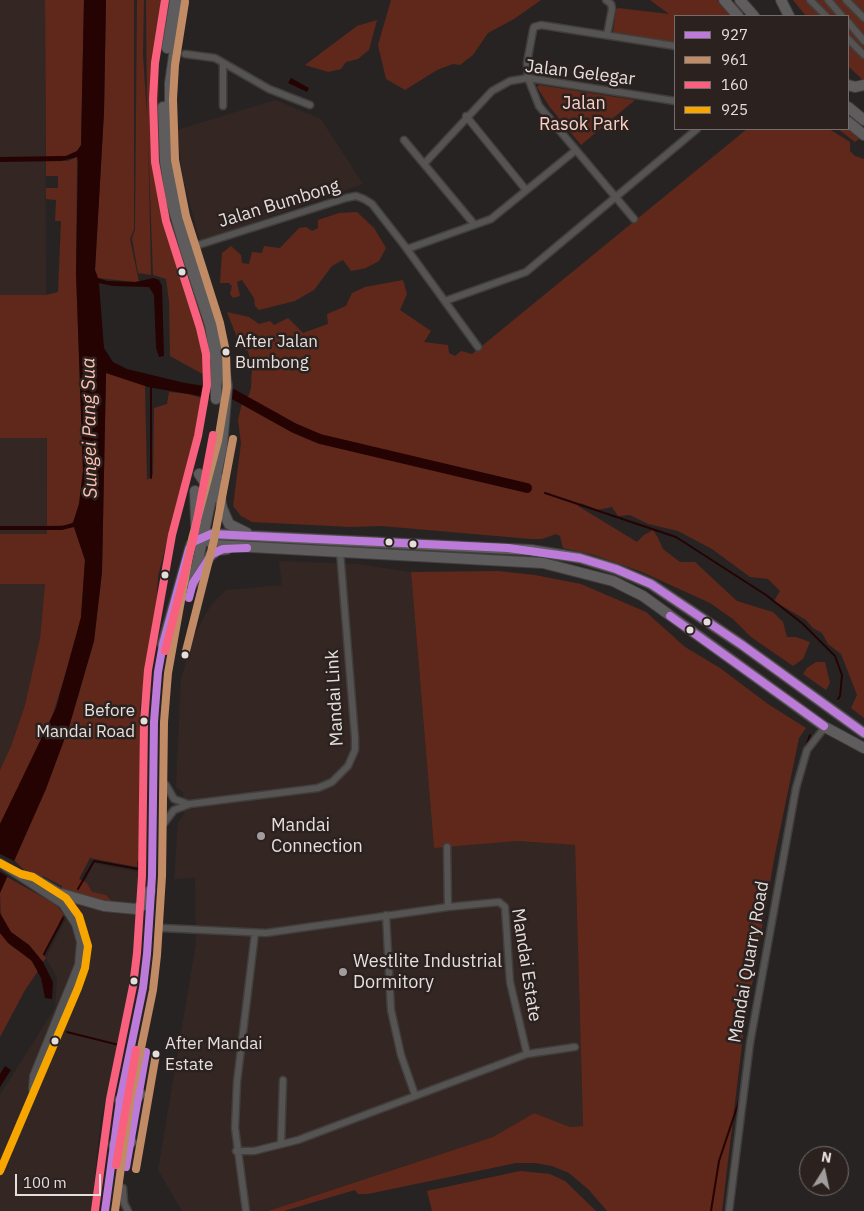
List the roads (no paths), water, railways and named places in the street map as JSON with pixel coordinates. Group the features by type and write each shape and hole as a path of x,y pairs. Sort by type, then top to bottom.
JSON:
{"main road":[{"path":"175,0 165,64 163,117 165,160 176,218 210,325 216,353 216,399"},
{"path":"182,0 172,66 170,117 172,159 178,198 217,322 227,386 217,478 193,583 207,559 218,550"},
{"path":"724,0 737,15"},
{"path":"740,0 753,15"},
{"path":"781,0 788,15"},
{"path":"849,85 855,87 864,85"},
{"path":"849,107 864,120"},
{"path":"849,123 864,135"},
{"path":"199,474 204,481 211,483 217,478"},
{"path":"217,478 222,508 229,524 256,536"},
{"path":"195,492 195,519 198,530 204,538 215,545 542,563 613,581 643,596 825,727 864,748"},
{"path":"163,644 190,549 194,542 211,534 532,550 580,558 616,569 651,584 742,645 864,733"},
{"path":"449,545 458,551 459,558"},
{"path":"196,568 207,554 218,550 243,548"},
{"path":"737,665 731,655 732,650 735,646 742,645"},
{"path":"62,894 104,906 136,909 145,904 150,891"},
{"path":"120,1100 124,1106 130,1108 140,1094"},
{"path":"114,1145 123,1135 128,1136 131,1142"}],"street":[{"path":"606,0 611,4 612,9 607,35"},
{"path":"810,0 825,15"},
{"path":"828,0 841,15"},
{"path":"846,0 864,18"},
{"path":"849,23 864,41"},
{"path":"634,219 539,106 528,78 527,63 532,30 534,27 541,25 674,46"},
{"path":"175,40 186,54 211,57 269,89 310,105"},
{"path":"849,40 864,56"},
{"path":"172,66 186,54"},
{"path":"223,63 223,106"},
{"name":"Jalan Gelegar","path":"424,164 466,116 492,91 510,80 528,78 674,101"},
{"path":"466,116 526,190"},
{"path":"445,301 526,272 696,130"},
{"path":"404,140 474,224"},
{"path":"406,249 491,219 576,150"},
{"name":"Jalan Bumbong","path":"192,247 356,196 372,204 478,347"},
{"name":"Mandai Link","path":"165,822 174,810 190,804 318,788 332,782 348,766 354,750 355,738 340,551"},
{"name":"Mandai Quarry Road","path":"729,1211 750,1043 775,894 796,788 807,750 825,727"},
{"path":"166,785 174,799 190,804"},
{"path":"447,847 448,907"},
{"path":"0,863 18,873 66,907 76,924 81,942 79,965 34,1076 33,1089"},
{"path":"18,873 34,877 62,894"},
{"name":"Mandai Estate","path":"162,928 255,933 497,902 505,908 510,982 526,1054"},
{"path":"386,915 391,1010 402,1055 415,1095"},
{"path":"246,1211 236,1151 237,1082 255,933"},
{"path":"236,1151 254,1151 313,1134 526,1054 575,1047"},
{"path":"281,1144 283,1080"},
{"path":"123,1188 124,1203 128,1211"}],"water":[{"name":"Sungei Pang Sua","path":"84,0 106,0 104,112 95,270 98,278 107,281 135,282 154,278 159,280 162,286 164,356 159,357 156,348 154,295 149,287 113,286 99,283 104,348 113,362 127,369 185,383 212,387 211,398 148,387 106,373 102,572 94,641 69,727 46,789 0,893 0,824 56,708 81,617 85,560 74,527 62,530 0,530 0,526 62,526 73,523 79,504 83,471 76,272 77,157 61,161 0,162 0,157 66,156 77,151 81,145"},
{"path":"291,78 309,88 307,92 288,83"},
{"path":"0,913 11,932 29,945 43,962 53,982 52,999 45,998 41,978 32,961 8,943 0,933"},
{"path":"63,916 64,919 44,956 43,954"},
{"path":"5,1066 11,1070 0,1087 0,1074"}],"waterway":[{"path":"204,386 205,379"},
{"path":"151,385 151,478"},
{"path":"233,394 294,428 320,439 527,488"},
{"path":"545,493 676,537 766,595 803,624 835,656 842,675 838,699"},
{"path":"805,749 810,735"},
{"path":"78,889 94,861 138,869 142,863"},
{"path":"67,1032 119,1045"},
{"path":"711,1211 719,1161 740,1098"}],"place":[{"name":"After Jalan Bumbong","path":"226,352"},
{"name":"Before Mandai Road","path":"144,721"},
{"name":"Mandai Connection","path":"261,836"},
{"name":"Westlite Industrial Dormitory","path":"343,972"},
{"name":"After Mandai Estate","path":"156,1054"}],"park label":[{"name":"Jalan Rasok Park","path":"584,114"}]}
